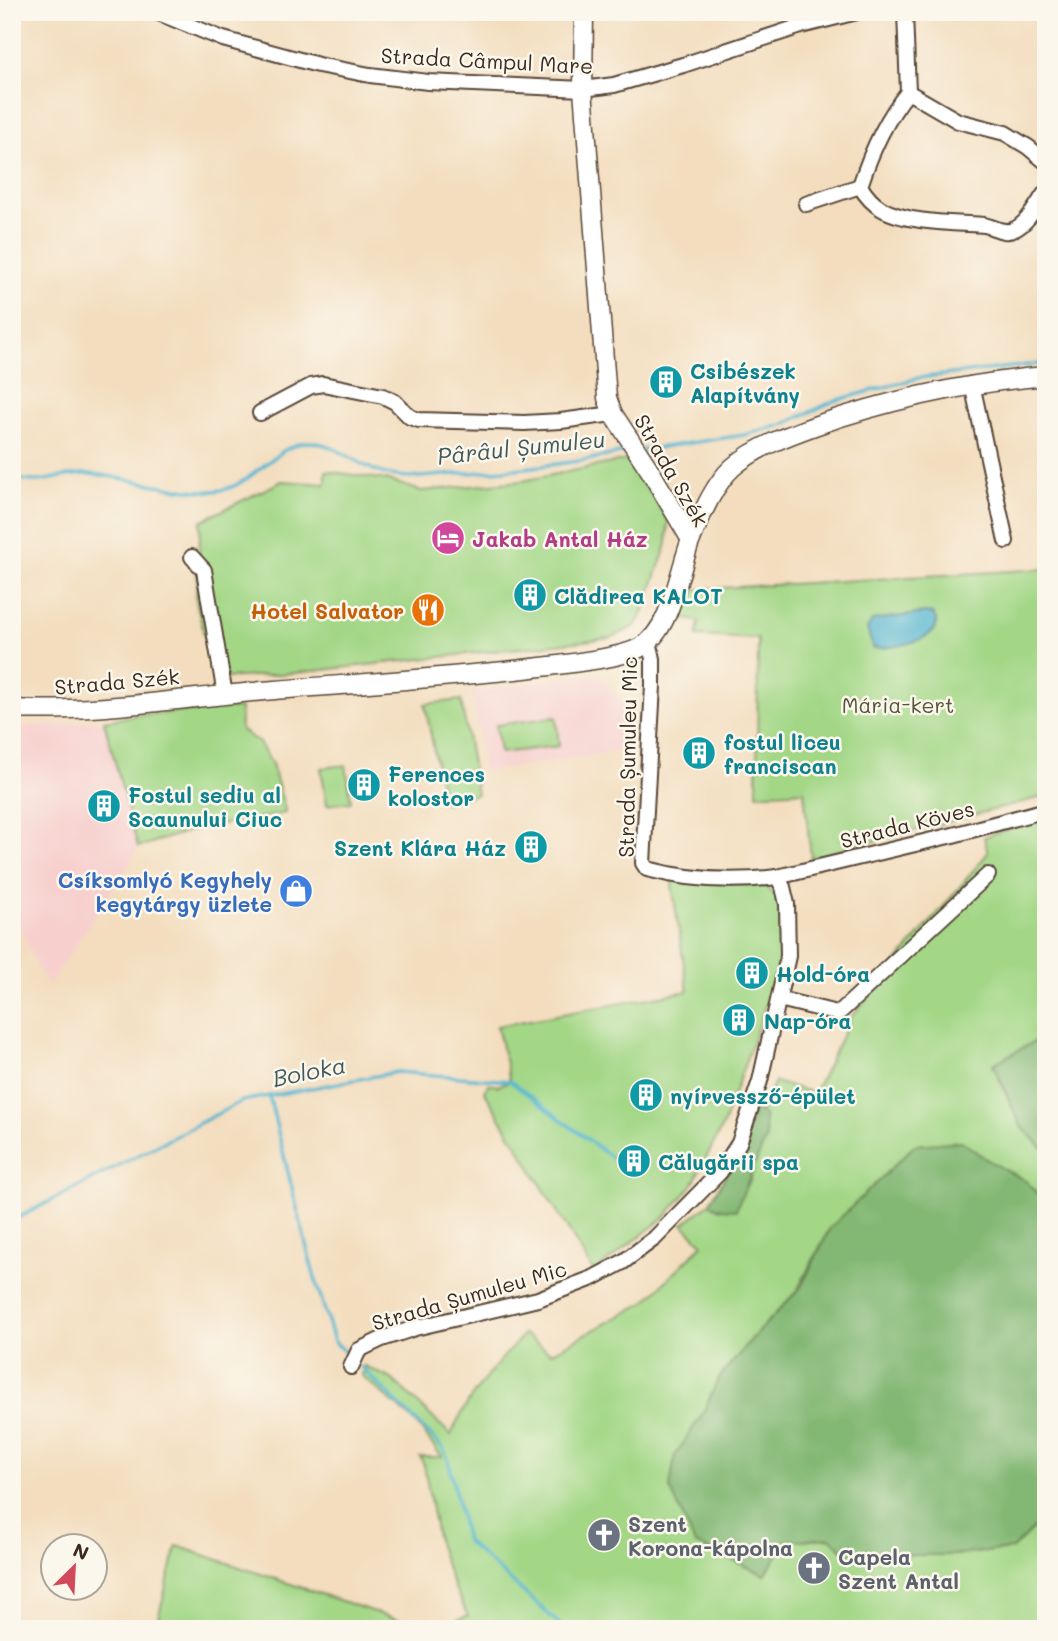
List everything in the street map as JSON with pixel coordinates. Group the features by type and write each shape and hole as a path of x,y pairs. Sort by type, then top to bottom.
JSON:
{"street":[{"name":"Strada Câmpul Mare","path":"156,12 223,39 318,65 370,75 428,82 583,89 614,85 801,26 858,12"},
{"name":"Strada Szék","path":"12,709 83,709 464,676 598,659 640,649 649,641 666,616 691,540 613,414 607,398 583,89 584,12"},
{"path":"806,204 860,186 892,111 908,92 905,12"},
{"path":"908,92 958,121 1005,133 1046,162"},
{"path":"860,186 866,196 884,211 917,219 988,226 1008,231 1014,230 1026,220 1046,192"},
{"path":"691,540 724,477 734,467 758,451 802,430 866,409 972,384 1046,376"},
{"path":"260,413 311,386 323,384 383,396 395,402 410,417 419,420 524,423 613,414"},
{"path":"972,384 1006,541"},
{"path":"192,557 204,570 225,695"},
{"name":"Strada Șumuleu Mic","path":"351,1367 359,1350 382,1339 415,1328 538,1299 566,1290 623,1262 655,1238 720,1172 739,1143 760,1081 788,956 786,895 777,877 706,878 675,875 647,869 643,863 653,686 653,659 649,641"},
{"name":"Strada Köves","path":"777,877 1046,810"},
{"path":"779,999 836,1013 841,1011 988,875"}],"shaded area":[{"path":"595,673 626,705 625,750 484,772 472,692"},
{"path":"104,721 138,847 49,985 37,967 12,907 12,727"}],"green space":[{"path":"631,459 668,521 667,544 642,615 634,627 610,638 295,673 214,679 196,600 201,521 282,481 326,484 326,471 387,480 421,491 522,481"},
{"name":"Mária-kert","path":"1046,569 1046,796 811,858 804,791 757,794 758,639 697,636 699,621 676,618 686,590"},
{"path":"461,700 477,794 444,803 425,704"},
{"path":"240,708 241,730 259,743 272,764 286,813 200,828 138,847 104,721 139,715"},
{"path":"556,717 559,746 500,753 496,725"},
{"path":"346,765 351,802 327,805 321,768"},
{"path":"1046,817 1046,1035 993,1065 1021,1126 1046,1151 1046,1204 1027,1182 961,1141 952,1143 830,1228 796,1292 756,1334 718,1381 703,1413 785,1541 830,1538 853,1560 878,1555 952,1555 1012,1549 1046,1516 1046,1629 431,1629 468,1616 438,1543 424,1465 420,1457 442,1457 415,1422 362,1376 364,1366 392,1379 451,1435 474,1394 524,1334 551,1353 644,1303 703,1244 683,1224 709,1204 721,1209 749,1183 756,1160 760,1112 775,1082 814,1093 852,1016 988,853 984,837"},
{"path":"671,878 765,886 776,894 780,907 782,957 724,1123 691,1187 666,1216 594,1272 484,1091 489,1084 498,1086 510,1081 497,1026 688,991"},
{"path":"1046,1035 1046,1151 1021,1126 993,1064"},
{"path":"755,1109 764,1115 766,1138 736,1210 721,1209 709,1204 737,1156"},
{"path":"961,1141 1027,1182 1046,1204 1046,1516 1012,1549 952,1555 878,1555 853,1560 830,1538 786,1541 765,1575 695,1544 670,1488 675,1455 703,1413 719,1378 801,1287 830,1228 915,1145"},
{"path":"177,1546 425,1629 155,1629"}],"water":[{"path":"933,614 936,623 934,630 926,636 904,645 873,648 867,629 873,620"}],"waterway":[{"name":"Pârâul Șumuleu","path":"643,450 744,435 782,425 834,401 918,378 1046,363"},
{"name":"Pârâul Șumuleu","path":"12,476 22,480 41,481 89,474 178,489 212,491 237,485 287,449 308,442 328,446 380,472 406,477 536,467 632,451"},
{"name":"Boloka","path":"12,1221 242,1101 397,1072 510,1081 615,1160"},
{"path":"269,1096 312,1268 334,1341 345,1352"},
{"path":"361,1367 442,1447 448,1459 466,1541 565,1629"}],"place":[{"name":"Csibészek Alapítvány","path":"666,382"},
{"name":"Jakab Antal Ház","path":"448,538"},
{"name":"Clădirea KALOT","path":"530,595"},
{"name":"Hotel Salvator","path":"428,610"},
{"name":"fostul liceu franciscan","path":"699,753"},
{"name":"Ferences kolostor","path":"364,785"},
{"name":"Fostul sediu al Scaunului Ciuc","path":"104,806"},
{"name":"Szent Klára Ház","path":"531,847"},
{"name":"Csíksomlyó Kegyhely kegytárgy üzlete","path":"296,891"},
{"name":"Hold-óra","path":"752,973"},
{"name":"Nap-óra","path":"739,1020"},
{"name":"nyírvessző-épület","path":"646,1095"},
{"name":"Călugării spa","path":"634,1161"},
{"name":"Szent Korona-kápolna","path":"604,1535"},
{"name":"Capela Szent Antal","path":"814,1568"}]}
